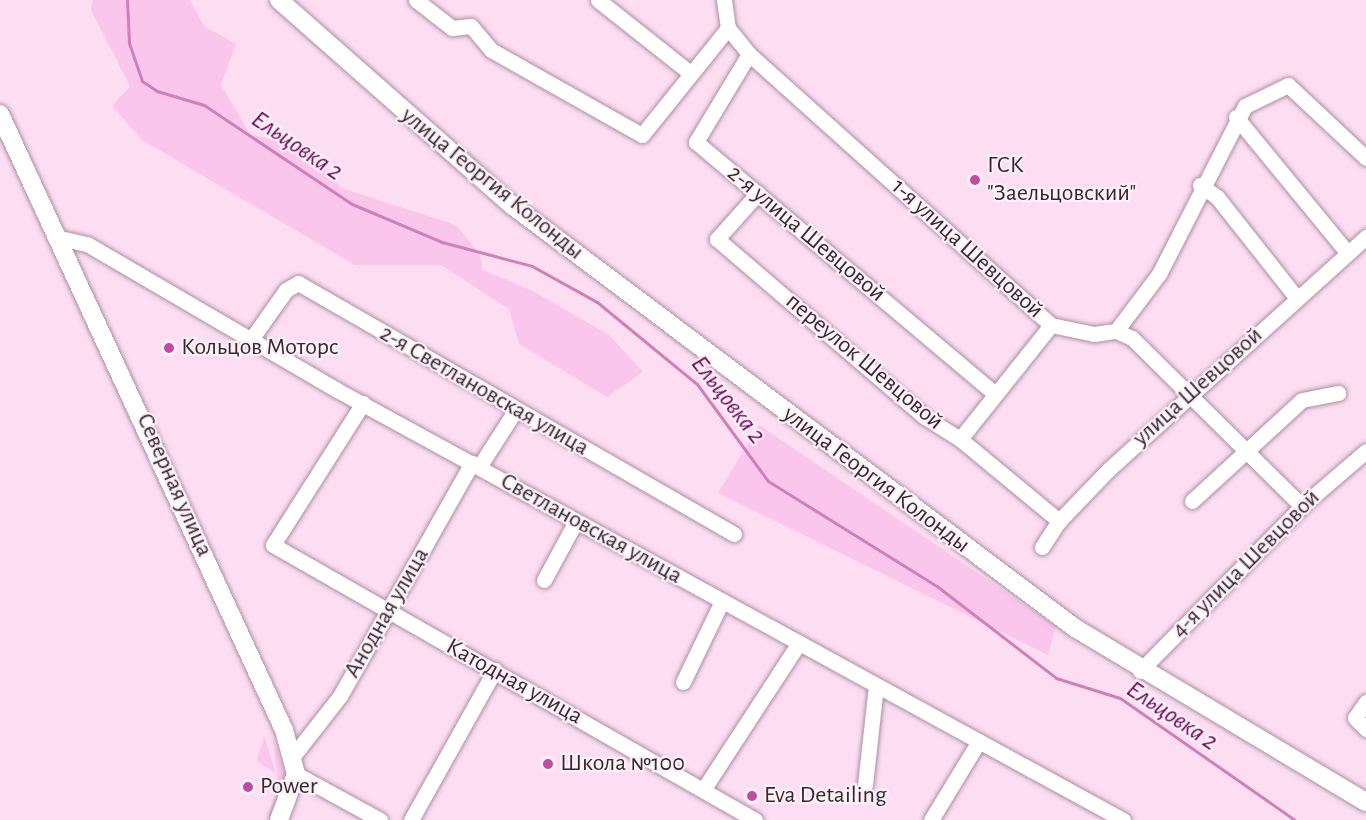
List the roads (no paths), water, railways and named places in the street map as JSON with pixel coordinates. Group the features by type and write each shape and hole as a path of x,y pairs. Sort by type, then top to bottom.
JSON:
{"main road":[{"name":"улица Георгия Колонды","path":"279,0 513,206 1038,602 1140,671 1366,802"},
{"name":"Северная улица","path":"0,114 60,238 295,765"},
{"path":"279,820 295,765"}],"street":[{"path":"416,0 452,28 471,26 491,50 642,135 728,28 724,0"},
{"path":"598,0 690,73"},
{"name":"1-я улица Шевцовой","path":"728,28 749,54 1051,325 1094,334 1116,331"},
{"name":"2-я улица Шевцовой","path":"749,54 696,142 993,392"},
{"path":"1302,506 1143,347 1116,331 1159,274 1200,186 1236,117 1245,106 1288,86 1366,158"},
{"path":"1236,117 1346,251"},
{"path":"1200,186 1217,197 1296,297"},
{"name":"переулок Шевцовой","path":"758,193 717,239 925,417 960,439 1059,521"},
{"name":"улица Шевцовой","path":"1042,547 1059,521 1190,394 1346,251 1366,237"},
{"name":"Светлановская улица","path":"60,238 87,244 363,403 799,643 829,655 876,686 1123,820"},
{"name":"2-я Светлановская улица","path":"252,338 286,290 298,283 515,411 734,534"},
{"path":"960,439 993,392 1051,325"},
{"path":"1192,501 1302,400 1338,393"},
{"name":"Катодная улица","path":"363,403 273,545 755,820"},
{"name":"Анодная улица","path":"295,765 476,465 515,411"},
{"name":"4-я улица Шевцовой","path":"1140,671 1302,506 1360,454"},
{"path":"544,580 576,521"},
{"path":"683,682 722,601"},
{"path":"703,790 799,643"},
{"path":"411,820 495,670"},
{"path":"865,785 876,686"},
{"path":"1361,724 1356,710 1366,702"},
{"path":"931,820 979,741"},
{"path":"295,765 380,820"}],"waterway":[{"name":"Ельцовка 2","path":"127,0 129,43 142,81 157,91 204,105 352,204 442,242 532,266 597,302 697,384 768,481 938,587 1056,678 1120,698 1295,820"}],"place":[{"name":"ГСК \"Заельцовский\"","path":"975,180"},
{"name":"Кольцов Моторс","path":"169,348"},
{"name":"Школа №100","path":"548,764"},
{"name":"Power","path":"248,787"},
{"name":"Eva Detailing","path":"752,796"}]}
